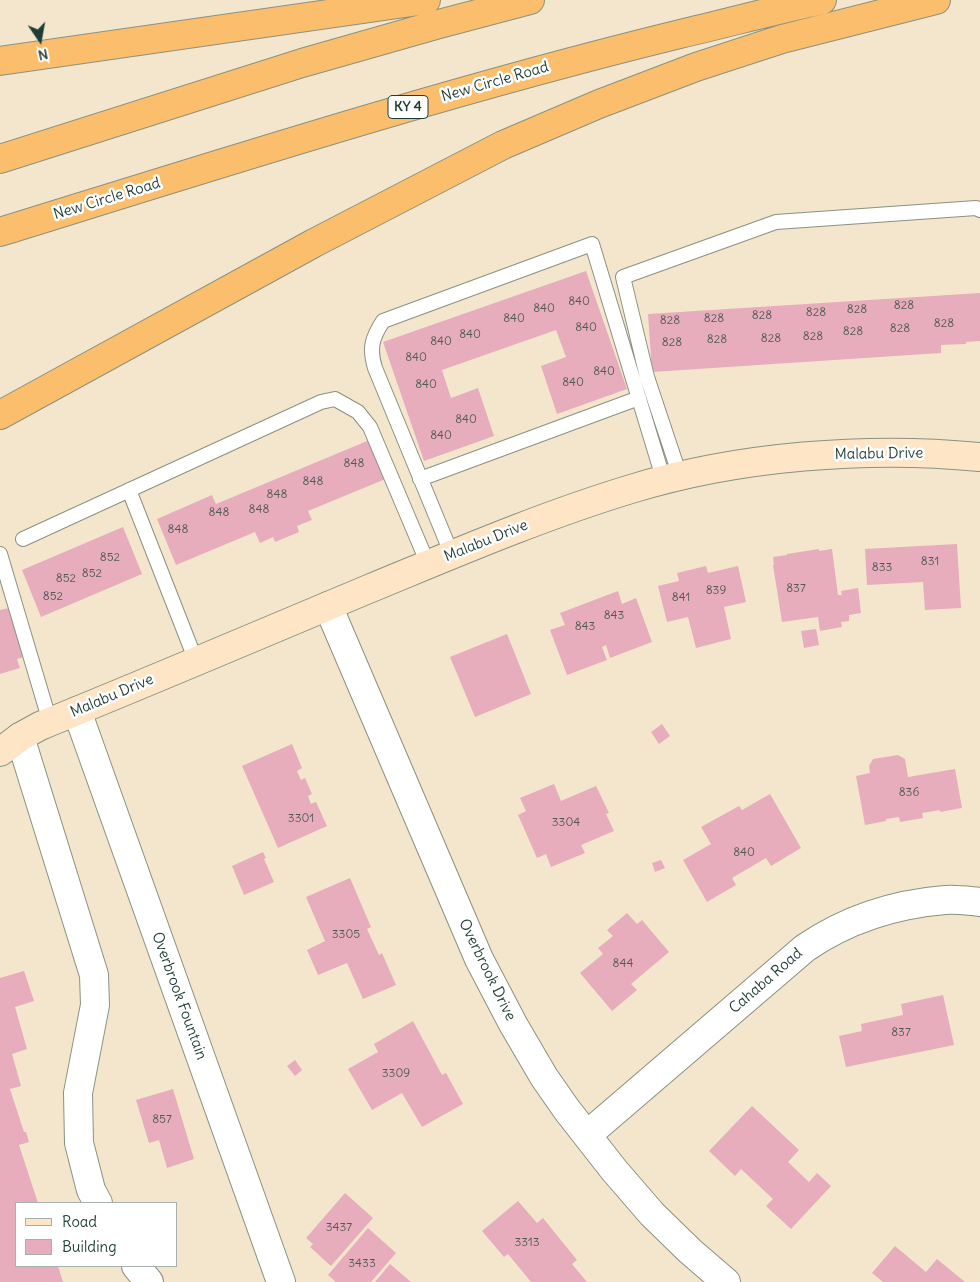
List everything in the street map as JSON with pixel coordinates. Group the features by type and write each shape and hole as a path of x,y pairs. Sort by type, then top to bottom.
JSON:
{"highway":[{"path":"0,61 426,0"},
{"path":"0,159 302,63 530,0"},
{"name":"New Circle Road","path":"0,232 436,98 573,60 822,0"},
{"path":"0,415 314,244 503,145 599,104 696,67 782,39 936,0"}],"street":[{"name":"Malabu Drive","path":"97,1202 91,1190 79,1144 78,1093 95,1005 94,975 10,745 50,722 506,532 633,488 672,478 744,464 845,454 942,453 980,457"},
{"name":"Overbrook Drive","path":"328,606 479,959 513,1024 544,1077 587,1135 652,1214 690,1251 726,1282"},
{"name":"Overbrook Fountain","path":"77,711 281,1282"},
{"name":"Cahaba Road","path":"587,1135 805,948 823,936 842,926 893,908 946,900 980,902"},
{"path":"137,1267 149,1282"}],"lane":[{"path":"672,478 623,277 776,222 976,208 980,210"},
{"path":"440,560 420,479 371,353 375,333 383,321 592,244 639,398 672,478"},
{"path":"420,479 639,398"},
{"path":"23,539 321,402 335,399 358,412 370,427 440,560"},
{"path":"130,490 196,661"},
{"path":"0,554 50,722"}],"building":[{"path":"586,271 627,389 557,414 541,366 566,357 556,330 442,370 451,398 478,388 494,436 424,461 383,342"},
{"path":"980,293 980,341 966,342 966,344 941,345 941,353 652,372 648,314"},
{"path":"372,439 388,478 308,511 312,520 297,526 299,532 275,542 273,537 260,543 255,532 176,565 157,519 212,495 216,504"},
{"path":"123,527 142,574 41,617 22,570"},
{"path":"957,544 961,608 925,610 923,582 867,585 865,549"},
{"path":"819,549 819,551 832,549 838,595 842,595 841,591 858,588 861,613 849,615 849,621 841,622 842,627 820,631 818,617 782,622 773,565 773,557"},
{"path":"706,566 708,573 738,566 746,602 724,607 731,639 696,648 688,617 667,622 658,586 679,581 677,573"},
{"path":"618,591 622,604 636,598 652,642 610,658 606,645 602,647 607,660 567,675 550,630 565,625 560,613"},
{"path":"9,608 25,657 17,659 20,668 0,674 0,610"},
{"path":"816,629 819,645 804,648 801,631"},
{"path":"507,634 531,694 475,717 450,657"},
{"path":"662,724 670,736 659,744 651,732"},
{"path":"292,744 302,768 297,771 301,780 305,778 312,794 308,796 311,804 316,802 327,826 278,848 242,766"},
{"path":"898,755 905,759 908,777 955,769 962,808 922,813 923,818 900,822 899,817 865,825 856,776 870,773 869,766 873,759"},
{"path":"554,784 561,801 596,786 609,813 606,814 614,831 581,845 585,853 551,867 546,854 537,858 518,815 526,811 520,798"},
{"path":"770,794 801,848 771,866 766,858 732,878 736,885 707,902 683,860 711,844 701,827 739,806 742,810"},
{"path":"263,852 274,882 244,895 232,866"},
{"path":"661,860 665,868 655,872 652,863"},
{"path":"350,878 371,927 367,929 379,955 382,953 396,985 363,999 347,963 318,975 307,950 325,941 306,897"},
{"path":"627,913 637,924 642,920 669,952 631,984 637,990 612,1011 580,973 603,954 598,948 613,936 607,930"},
{"path":"24,971 34,1001 15,1007 27,1049 12,1054 21,1086 10,1089 29,1142 19,1145 38,1202 15,1202 15,1267 58,1267 63,1282 0,1282 0,978"},
{"path":"943,995 954,1045 846,1067 839,1036 862,1031 861,1024 903,1015 901,1004"},
{"path":"413,1021 442,1075 446,1073 463,1104 422,1127 402,1093 372,1110 348,1069 378,1052 374,1044"},
{"path":"295,1060 302,1070 295,1076 287,1066"},
{"path":"173,1089 194,1159 167,1168 159,1140 149,1143 136,1100"},
{"path":"752,1106 799,1150 788,1162 809,1182 817,1173 831,1186 791,1229 766,1206 773,1199 741,1169 735,1176 709,1151"},
{"path":"345,1193 373,1218 331,1266 310,1247 313,1244 306,1238"},
{"path":"518,1201 537,1223 543,1218 577,1260 572,1264 587,1282 531,1282 508,1254 504,1257 482,1231"},
{"path":"368,1228 396,1253 371,1282 334,1282 328,1275"},
{"path":"895,1246 926,1272 937,1259 965,1282 883,1282 872,1273"},
{"path":"390,1264 411,1282 375,1282"}]}
